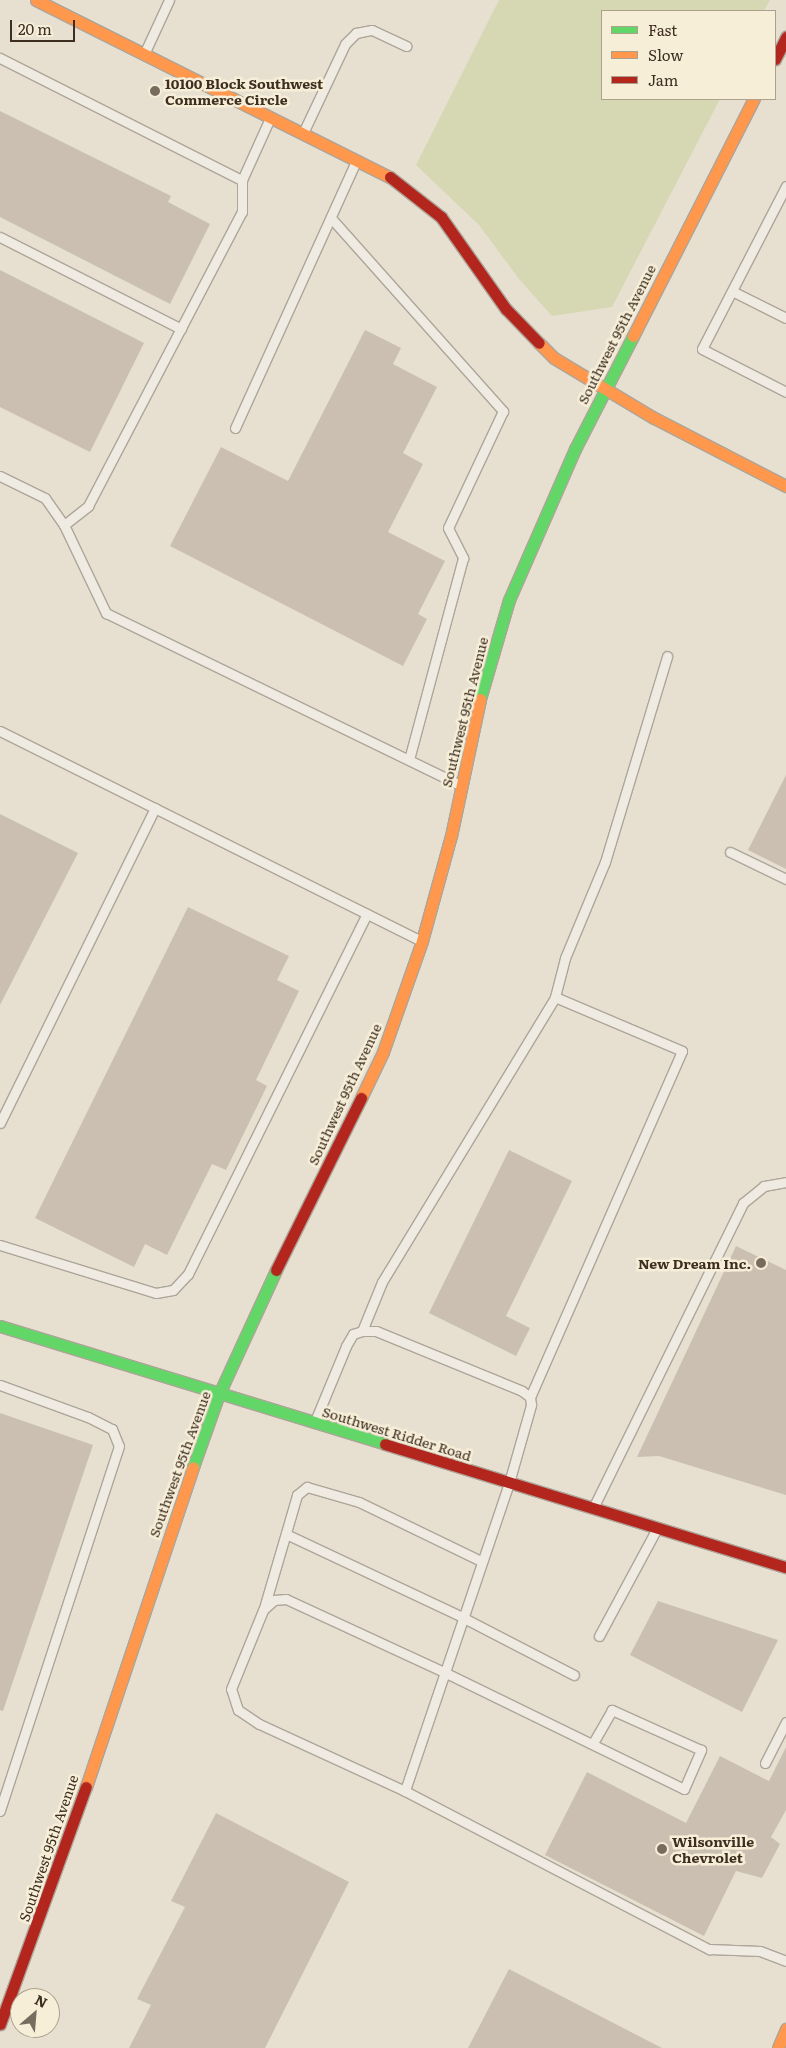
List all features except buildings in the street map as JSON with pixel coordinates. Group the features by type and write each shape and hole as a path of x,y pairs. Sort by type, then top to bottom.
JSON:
{"main road":[{"path":"36,0 358,159 400,182 441,217 474,266 532,338 554,358 654,418 786,486"},
{"path":"776,57 786,37"},
{"name":"Southwest 95th Avenue","path":"0,2024 60,1864 175,1517 219,1394 257,1309 383,1052 422,941 451,836 484,679 508,600 534,538 604,388 753,100"},
{"name":"Southwest Ridder Road","path":"0,1326 786,1567"},
{"path":"778,2048 786,2029"}],"lane":[{"path":"144,54 169,0"},
{"path":"303,133 345,44 356,33 372,30 407,46"},
{"path":"0,58 242,180"},
{"path":"64,525 88,506 242,212 242,180 270,117"},
{"path":"235,428 358,159"},
{"path":"786,186 702,349 786,392"},
{"path":"331,218 503,412 448,528 463,558 408,759"},
{"path":"0,237 181,329"},
{"path":"732,291 786,318"},
{"path":"0,476 45,498 64,525 106,613 461,785"},
{"path":"362,1331 382,1282 555,997 565,958 605,862 667,656"},
{"path":"0,731 422,941"},
{"path":"0,1123 154,808"},
{"path":"730,852 786,879"},
{"path":"0,1245 156,1292 173,1290 188,1274 367,914"},
{"path":"405,1791 462,1617 509,1483 532,1405 530,1397 682,1051 555,997"},
{"path":"593,1508 743,1203 764,1186 786,1182"},
{"path":"314,1423 346,1346 353,1334 362,1331 376,1332 522,1391 530,1397"},
{"path":"0,1385 88,1417 112,1429 120,1446 0,1811"},
{"path":"481,1561 359,1502 307,1487 297,1495 263,1610 231,1689 238,1710 259,1724 405,1791 708,1949 760,1951 786,1961"},
{"path":"599,1636 658,1527"},
{"path":"286,1534 462,1617 574,1675"},
{"path":"263,1610 274,1600 286,1599 593,1743 684,1790 700,1750 612,1710 593,1743"},
{"path":"765,1763 786,1722"}],"green space":[{"path":"499,0 770,0 765,10 601,10 601,100 719,100 612,307 552,316 519,279 479,225 416,165"}],"traffic: fast":[{"path":"480,699 509,600 575,449 633,336"},
{"path":"193,1467 219,1394 276,1270"},
{"path":"0,1326 385,1444"}],"traffic: slow":[{"path":"36,0 390,177"},
{"path":"633,336 753,100"},
{"path":"539,343 554,358 654,418 786,486"},
{"path":"361,1098 383,1052 422,941 451,836 480,699"},
{"path":"86,1787 193,1467"},
{"path":"778,2048 786,2029"}],"traffic: jam":[{"path":"776,57 786,37"},
{"path":"390,177 441,217 506,309 539,343"},
{"path":"276,1270 361,1098"},
{"path":"385,1444 786,1567"},
{"path":"0,2024 86,1787"}],"place":[{"name":"10100 Block Southwest Commerce Circle","path":"155,91"},
{"name":"New Dream Inc.","path":"761,1263"},
{"name":"Wilsonville Chevrolet","path":"662,1849"}]}
